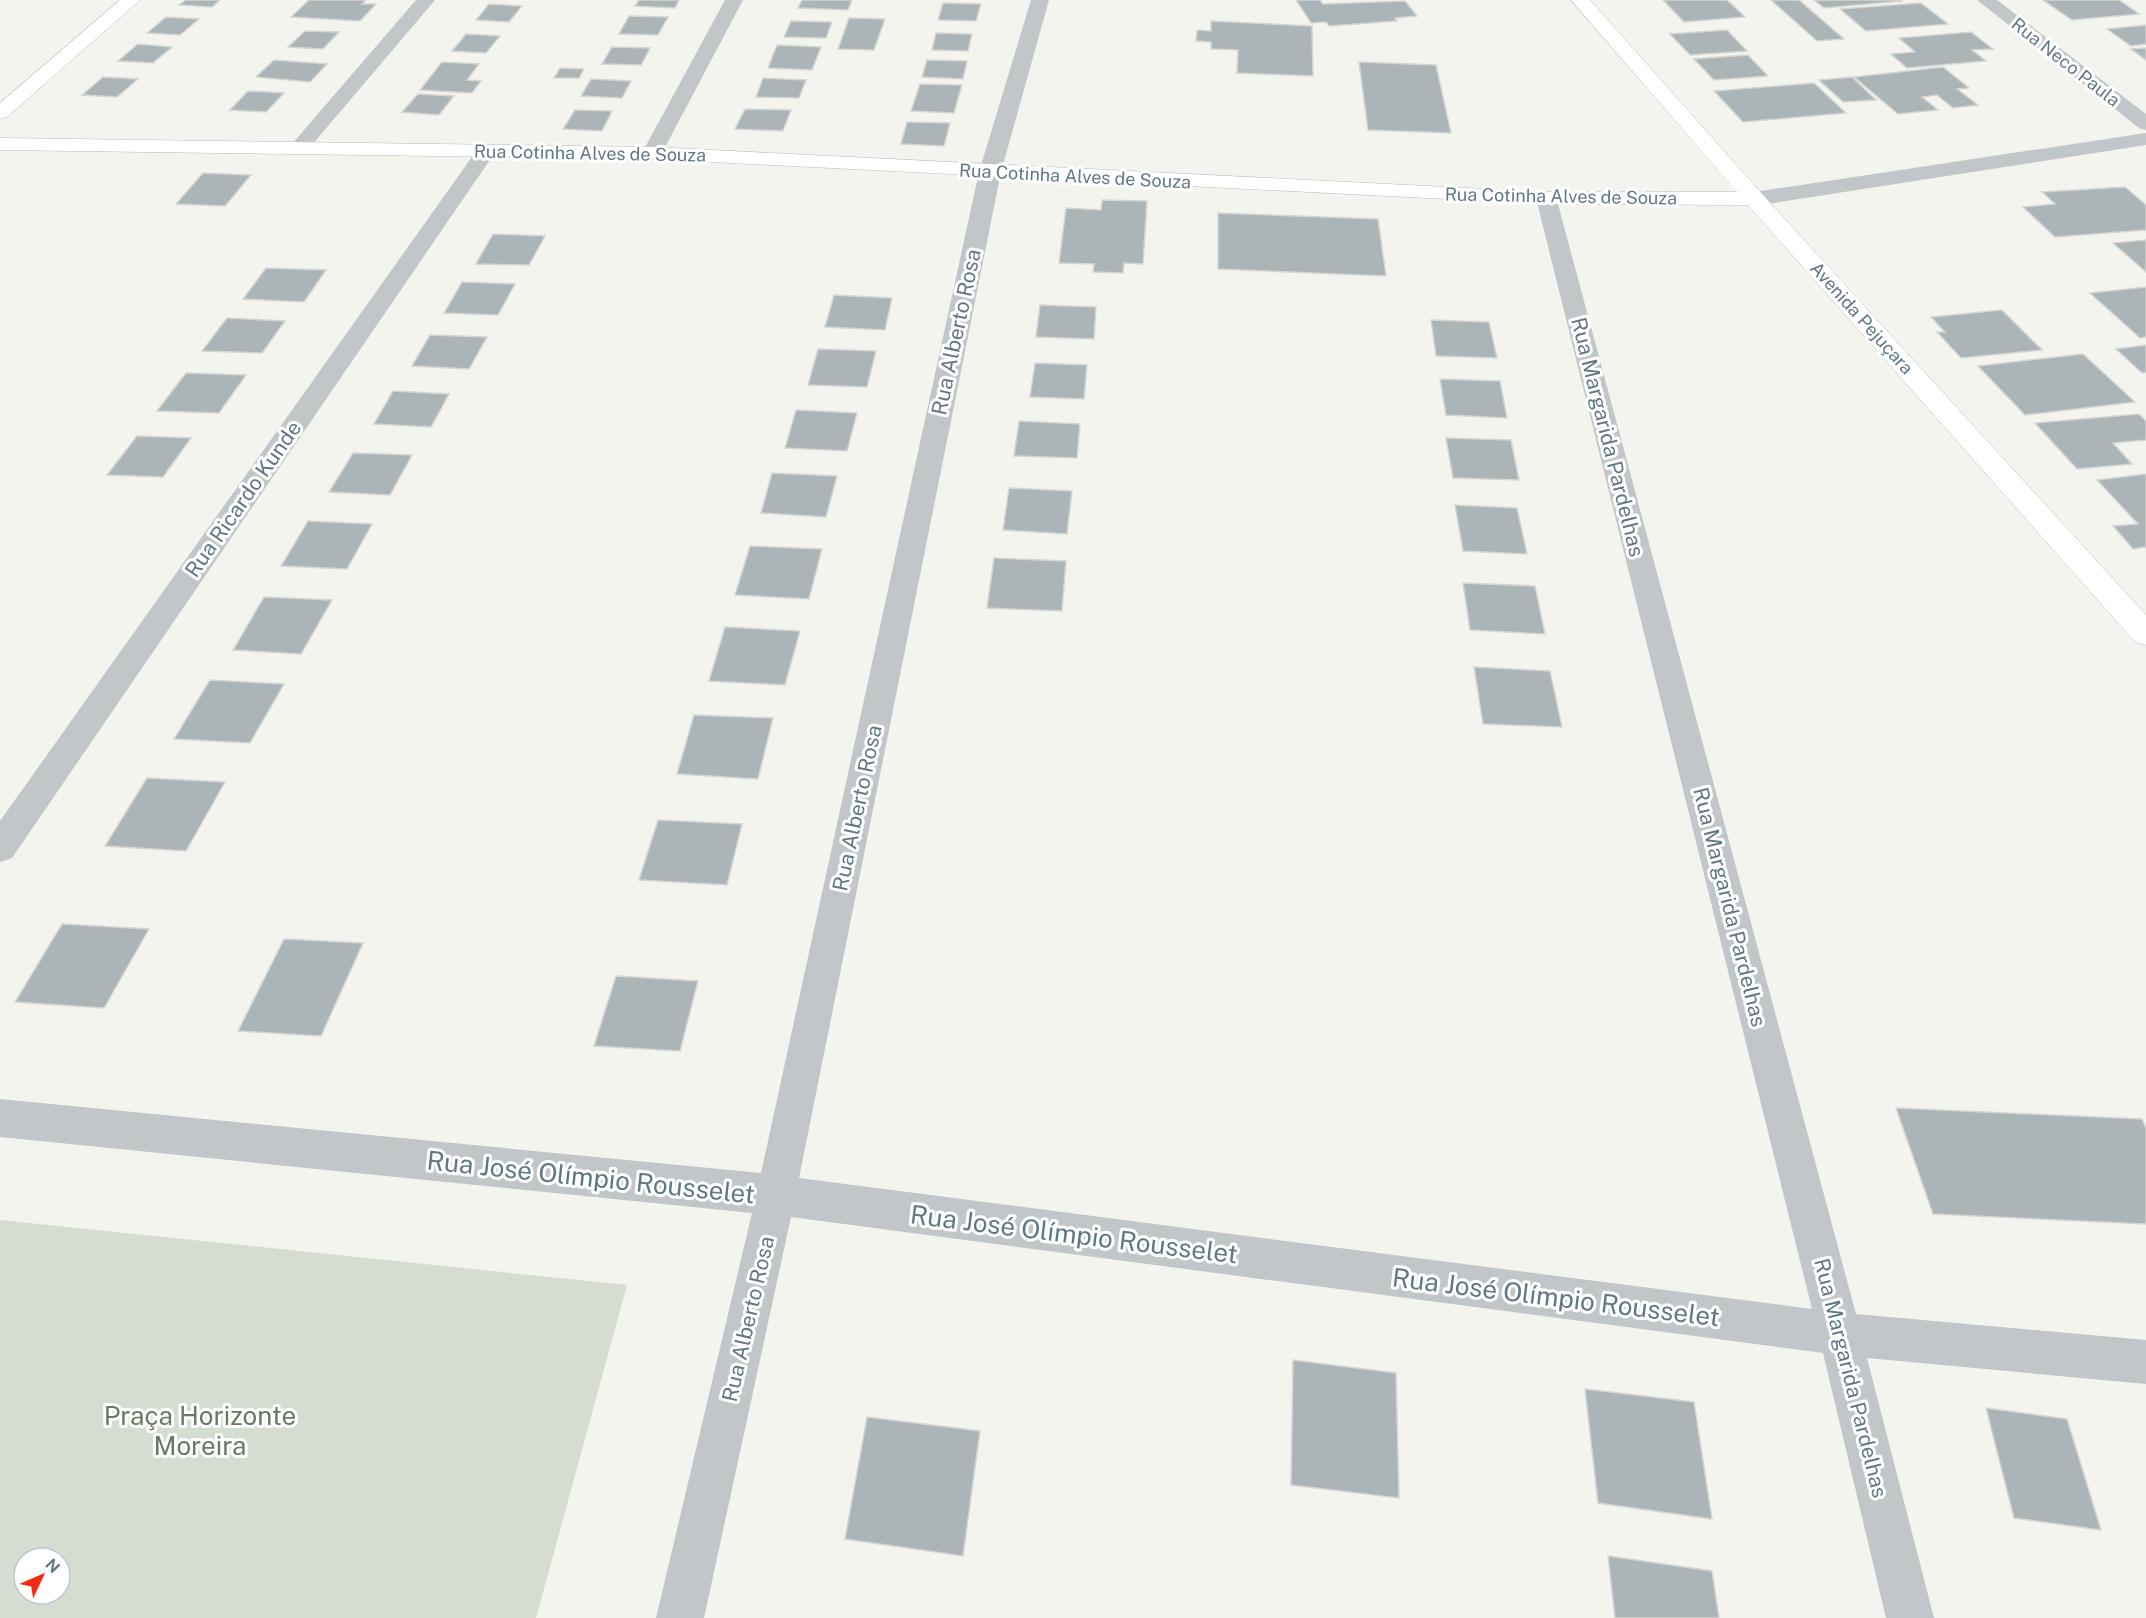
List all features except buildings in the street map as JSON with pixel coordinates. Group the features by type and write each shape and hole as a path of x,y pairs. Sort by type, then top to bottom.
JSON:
{"street":[{"path":"0,113 131,0"},
{"path":"299,148 426,0"},
{"path":"652,153 734,0"},
{"name":"Rua Alberto Rosa","path":"680,1618 776,1195 990,172 1040,0"},
{"name":"Avenida Pejuçara","path":"1580,0 1754,199 2146,634"},
{"name":"Rua Neco Paula","path":"1986,0 2146,123"},
{"name":"Rua Cotinha Alves de Souza","path":"0,144 652,153 990,172 1547,198 1754,199 2146,138"},
{"name":"Rua Ricardo Kunde","path":"0,848 486,151"},
{"name":"Rua Margarida Pardelhas","path":"1547,198 1840,1334 1910,1618"},
{"name":"Rua José Olímpio Rousselet","path":"0,1118 776,1195 1840,1334 2146,1362"}],"green space":[{"name":"Praça Horizonte Moreira","path":"0,1220 627,1285 536,1618 0,1618"}]}
